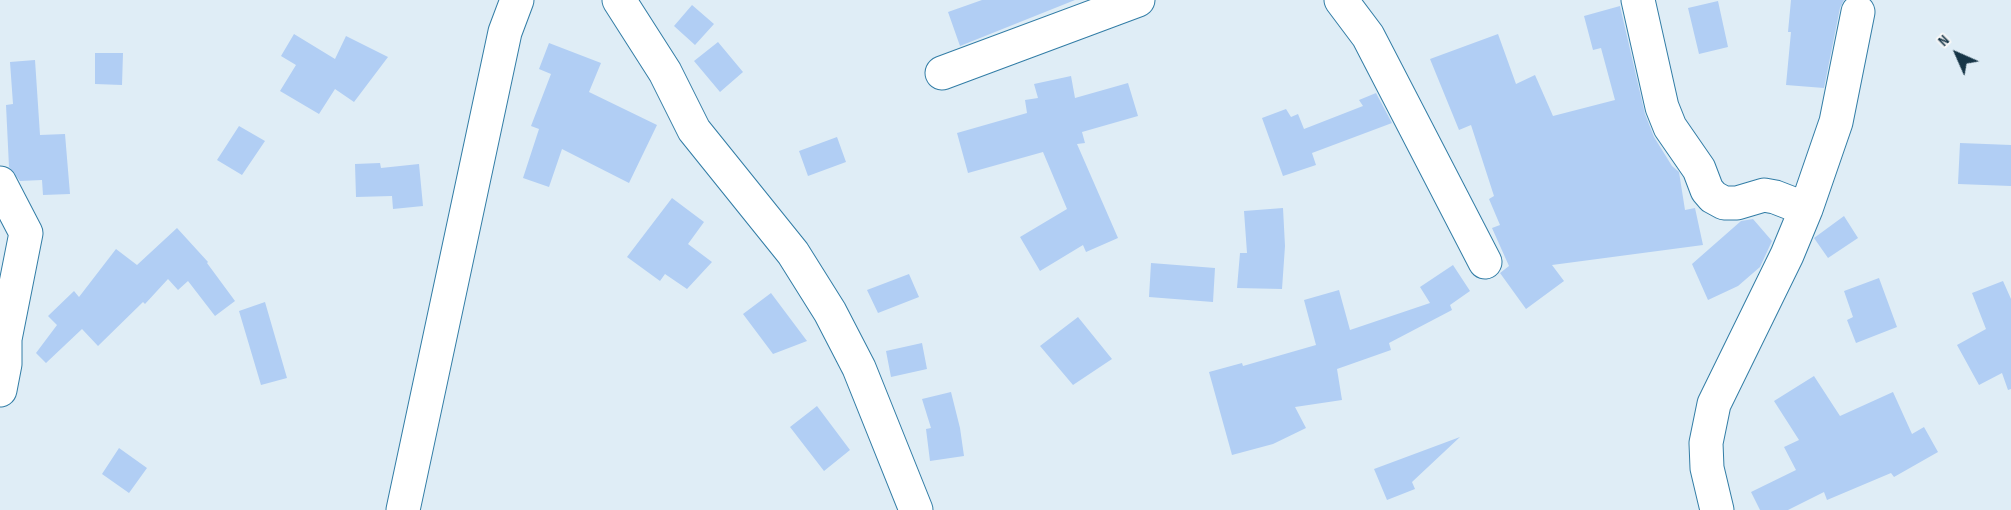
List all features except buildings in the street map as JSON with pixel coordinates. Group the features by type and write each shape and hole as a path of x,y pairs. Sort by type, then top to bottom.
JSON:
{"street":[{"path":"403,510 505,32 517,0"},
{"path":"619,0 664,72 694,130 793,253 830,312 863,379 916,510"},
{"path":"942,73 1138,0"},
{"path":"1341,0 1368,36 1485,262"},
{"path":"1638,0 1662,107 1670,127 1699,169 1707,190 1713,197 1724,203 1737,203 1764,195 1775,196 1806,209"},
{"path":"1717,510 1709,477 1706,443 1714,404 1787,255 1806,209 1836,122 1858,12"},
{"path":"0,183 26,233 5,339 5,364 0,390"}]}
